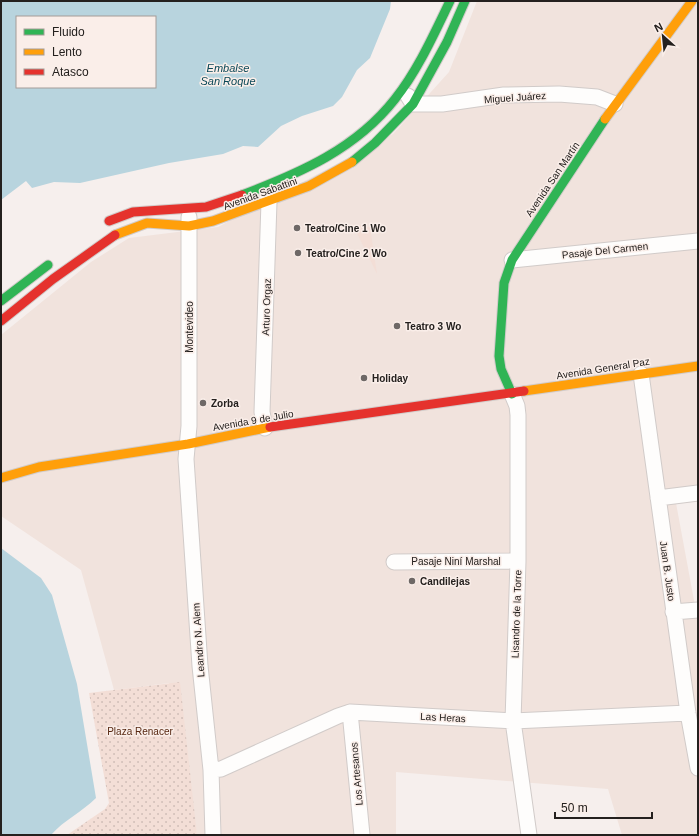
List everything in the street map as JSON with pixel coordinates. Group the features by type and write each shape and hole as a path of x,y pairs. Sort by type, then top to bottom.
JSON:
{"main road":[{"name":"Avenida Sabattini","path":"101,226 123,214 137,210 189,210 206,207 266,187 299,174 334,154 361,135 379,117 402,88 433,35 450,1"},
{"name":"Avenida Sabattini","path":"1,321 53,279 117,233 147,222 189,226 213,221 269,202 309,186 347,166 375,143 414,104 447,42 465,1"},
{"name":"Avenida San Martín","path":"512,394 501,369 499,356 504,283 512,260 615,104 692,1"},
{"path":"1,300 59,257"},
{"name":"Avenida General Paz","path":"512,394 698,366"},
{"name":"Avenida 9 de Julio","path":"1,479 39,467 188,444 265,428 512,394"}],"street":[{"path":"402,88 414,104"},
{"name":"Miguel Juárez","path":"414,104 442,104 504,95 559,94 597,97 615,104"},
{"name":"Arturo Orgaz","path":"265,428 262,412 269,202 266,187"},
{"name":"Montevideo","path":"188,444 190,426 189,210"},
{"name":"Pasaje Del Carmen","path":"512,260 698,241"},
{"name":"Juan B. Justo","path":"641,374 673,612 698,768"},
{"name":"Lisandro de la Torre","path":"512,394 517,406 518,415 518,561 513,721 529,835"},
{"name":"Leandro N. Alem","path":"188,444 186,459 200,666 211,770 213,835"},
{"path":"658,498 698,493"},
{"name":"Pasaje Niní Marshal","path":"394,562 518,561"},
{"path":"673,612 698,610"},
{"name":"Las Heras","path":"211,770 221,769 350,712 513,721 688,713"},
{"name":"Los Artesanos","path":"350,712 362,835"}],"shaded area":[{"path":"477,1 698,1 698,497 676,503 698,622 698,835 622,835 608,789 396,772 396,835 197,835 169,683 114,690 81,570 1,516 1,335 91,262 129,238 218,227 393,134 449,72"}],"green space":[{"path":"359,225 370,227 377,274 354,227 328,229 327,231 324,229 328,228 325,227"},
{"name":"Plaza Renacer","path":"180,682 197,835 67,835 105,809 109,803 89,693"}],"water":[{"name":"Embalse San Roque","path":"1,1 391,1 390,9 370,58 357,70 342,97 333,106 302,116 281,126 258,147 243,146 223,154 169,163 80,183 54,182 32,188 26,181 1,200"},
{"path":"1,548 41,578 52,595 77,684 96,798 51,835 1,835"}],"traffic: fast":[{"path":"242,195 285,178 326,158 345,146 380,117 411,76 425,52 450,1"},
{"path":"352,162 375,143 413,104 447,42 465,1"},
{"path":"512,394 501,369 499,356 504,283 512,260 605,119"},
{"path":"1,301 48,265"}],"traffic: slow":[{"path":"605,119 692,1"},
{"path":"115,235 147,223 189,226 213,221 309,186 352,162"},
{"path":"524,391 698,366"},
{"path":"1,478 39,467 188,444 270,427"}],"traffic: jam":[{"path":"109,221 133,212 206,207 242,195"},
{"path":"1,321 53,279 115,235"},
{"path":"270,427 524,391"}],"place":[{"name":"Teatro/Cine 1 Wo","path":"297,228"},
{"name":"Teatro/Cine 2 Wo","path":"298,253"},
{"name":"Teatro 3 Wo","path":"397,326"},
{"name":"Holiday","path":"364,378"},
{"name":"Zorba","path":"203,403"},
{"name":"Candilejas","path":"412,581"}]}
